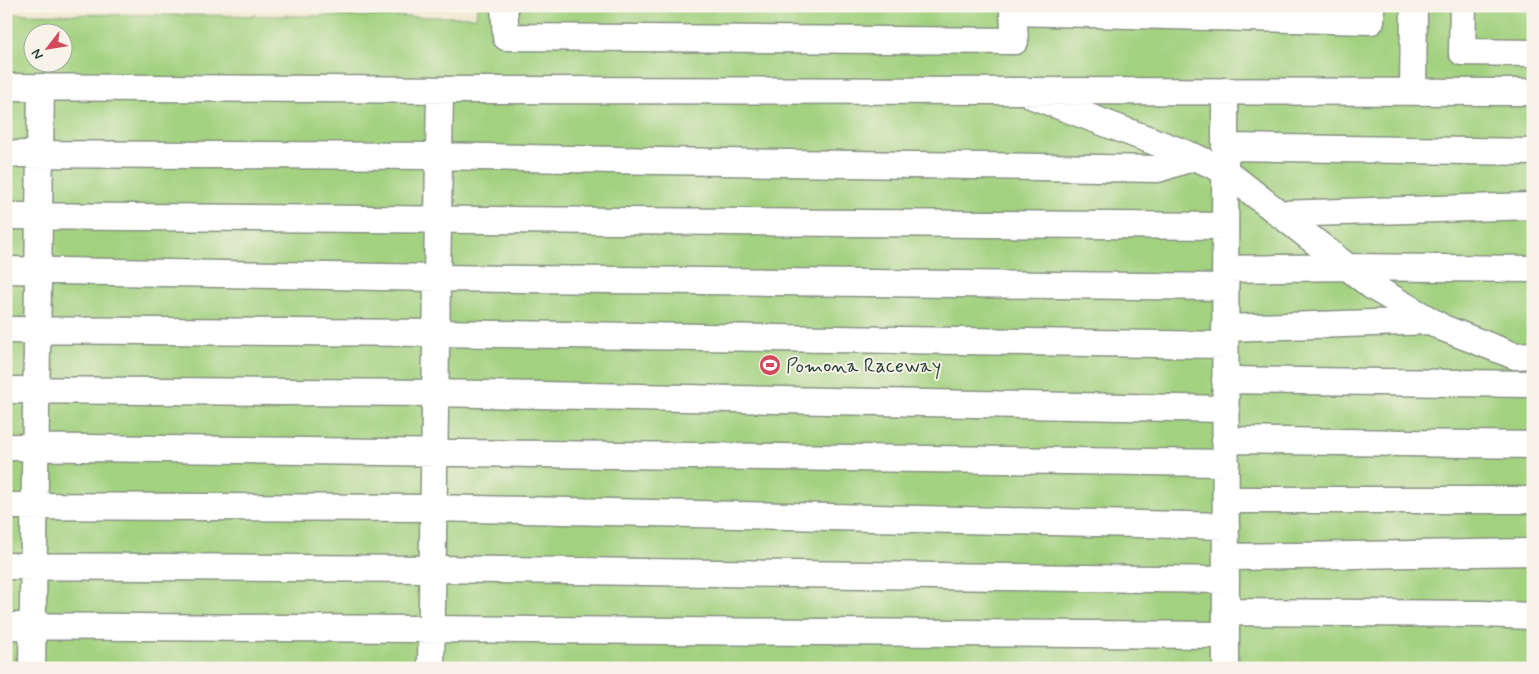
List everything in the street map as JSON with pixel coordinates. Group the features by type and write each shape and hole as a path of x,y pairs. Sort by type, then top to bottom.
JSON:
{"lane":[{"path":"504,6 506,37 1015,41 1013,9 1371,21 1371,6"},
{"path":"1413,91 1414,6"},
{"path":"1463,6 1462,52 1533,53"},
{"path":"6,87 440,90 1533,92"},
{"path":"32,668 41,87"},
{"path":"431,668 440,90"},
{"path":"1018,90 1195,157 1225,159 1533,152"},
{"path":"1225,91 1226,668"},
{"path":"6,154 439,156 1158,169 1195,157"},
{"path":"1225,159 1279,214 1373,287 1444,328 1515,356 1533,355"},
{"path":"1279,214 1533,206"},
{"path":"6,216 1225,226"},
{"path":"6,270 437,278 1225,278 1347,267 1533,269"},
{"path":"6,330 1225,337 1431,321"},
{"path":"1225,380 1533,384"},
{"path":"6,390 435,394 1226,409"},
{"path":"6,447 434,453 1225,451 1533,445"},
{"path":"1226,500 1533,500"},
{"path":"6,506 433,508 1226,526"},
{"path":"6,566 432,569 1226,569 1533,552"},
{"path":"6,626 431,628 1226,623 1482,614 1533,616"}],"green space":[{"name":"Pomona Raceway","path":"477,6 1533,6 1533,668 6,668 6,14 476,17"}],"place":[{"name":"Pomona Raceway","path":"770,365"}]}
